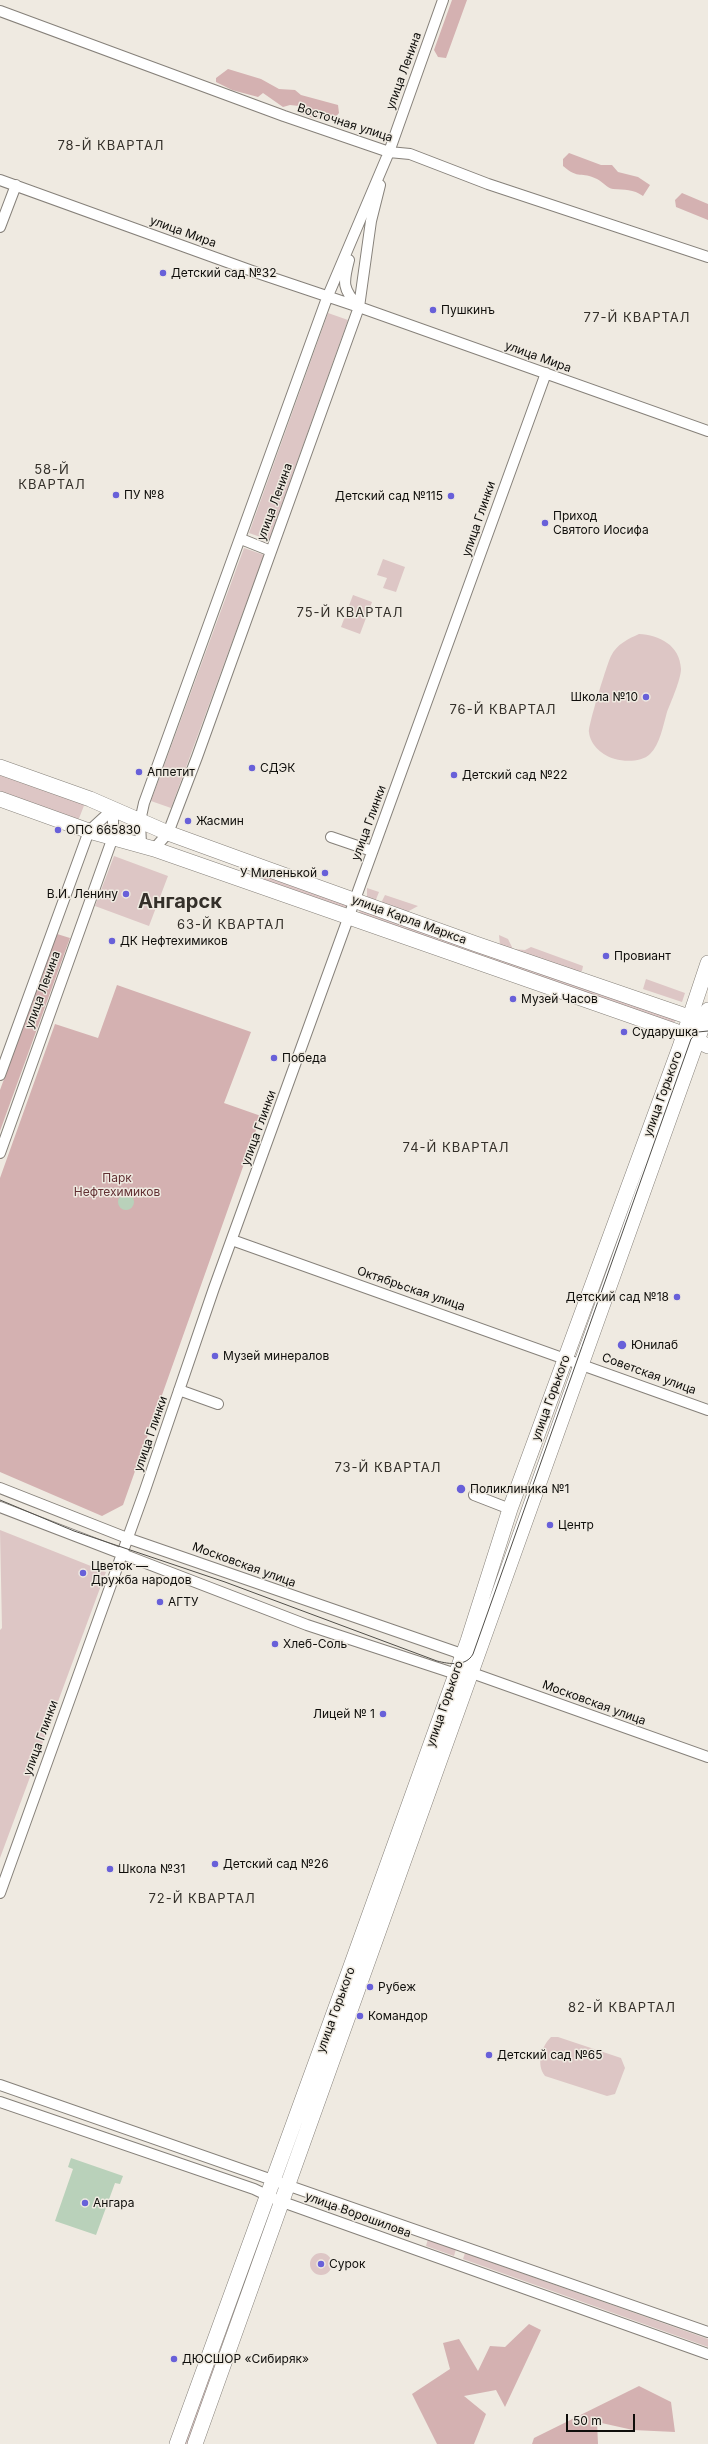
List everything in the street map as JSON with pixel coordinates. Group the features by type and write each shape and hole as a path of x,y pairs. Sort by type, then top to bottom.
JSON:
{"main road":[{"name":"улица Карла Маркса","path":"0,767 114,809 168,833 509,956 688,1017 707,1013"},
{"name":"улица Карла Маркса","path":"0,799 89,831 148,847 684,1035 702,1044"},
{"name":"улица Горького","path":"281,2181 462,1657 510,1509 684,1035 688,1017 708,963"},
{"name":"улица Горького","path":"177,2444 281,2181 472,1673 581,1363 702,1044 707,1013"},
{"name":"улица Горького","path":"195,2444 274,2199"}],"street":[{"name":"улица Ленина","path":"389,152 371,221 359,307 168,833 148,847 140,821 152,781 241,539 327,298 389,152 443,0"},
{"name":"Восточная улица","path":"0,11 223,94 389,152 410,154 488,184 708,257"},
{"name":"улица Мира","path":"0,180 327,298 359,307 708,431"},
{"path":"0,227 16,186"},
{"path":"358,226 345,276 344,286 347,294 359,307"},
{"name":"улица Глинки","path":"0,1893 232,1240 350,918 372,851 462,608 546,373"},
{"path":"241,539 271,551"},
{"name":"улица Ленина","path":"0,1075 89,831 114,809"},
{"path":"113,837 114,809"},
{"name":"улица Ленина","path":"0,1153 113,837"},
{"path":"331,837 372,851"},
{"name":"Октябрьская улица","path":"232,1240 581,1363"},
{"name":"Советская улица","path":"581,1363 708,1410"},
{"path":"179,1390 218,1404"},
{"name":"Московская улица","path":"0,1488 127,1538 453,1651 462,1657"},
{"path":"474,1495 510,1509"},
{"name":"Московская улица","path":"0,1507 120,1555 307,1625 456,1674 472,1673 708,1757"},
{"path":"462,1657 472,1673"},
{"name":"улица Ворошилова","path":"0,2084 281,2181 708,2332"},
{"name":"улица Ворошилова","path":"0,2102 254,2189 274,2199 708,2354"}],"shaded area":[{"path":"328,313 348,320 269,540 249,533"},
{"path":"244,548 264,555 171,808 151,801"},
{"path":"383,559 405,567 396,592 383,588 387,578 377,575"},
{"path":"353,595 372,602 360,634 341,627"},
{"path":"639,634 661,639 673,648 680,661 681,673 661,734 653,750 643,759 624,761 610,758 602,753 590,737 589,727 613,652 627,640"},
{"path":"0,773 85,803 78,821 0,794"},
{"path":"114,856 168,876 149,926 95,906"},
{"path":"265,875 348,904 346,909 263,880"},
{"path":"367,888 379,892 375,902 367,898"},
{"path":"385,895 418,906 407,912 381,903"},
{"path":"360,909 676,1020 672,1025 359,914"},
{"path":"499,935 508,939 513,949 525,950 531,947 583,966 582,971 573,972 500,945"},
{"path":"646,979 685,993 682,1002 643,989"},
{"path":"126,1194 132,1196 134,1202 132,1208 126,1210 120,1208 118,1202 120,1196"},
{"path":"0,1530 106,1572 0,1858 0,1630 2,1628"},
{"path":"551,2037 558,2037 621,2058 625,2068 615,2094 607,2096 545,2076 542,2072 540,2061 542,2051"},
{"name":"Ангара","path":"71,2158 123,2176 120,2184 115,2183 96,2235 55,2221 73,2169 68,2167"},
{"path":"428,2239 456,2249 454,2256 426,2246"},
{"path":"321,2253 329,2256 332,2264 329,2272 321,2275 313,2272 310,2264 313,2256"},
{"path":"465,2253 708,2339 708,2347 463,2259"},
{"path":"237,2297 238,2308 191,2444 182,2444"}],"green space":[{"path":"452,0 467,0 446,58 438,57 434,50"},
{"path":"228,69 261,79 279,89 295,90 301,95 338,105 339,113 333,120 313,118 298,112 299,106 290,105 283,107 263,93 258,97 232,90 216,82 216,78"},
{"path":"569,153 601,165 612,165 618,172 638,177 650,185 643,196 632,191 613,189 597,179 573,173 563,166 563,159"},
{"path":"682,193 708,204 708,220 676,207 675,200"},
{"path":"57,934 70,938 0,1131 0,1090"},
{"name":"Парк Нефтехимиков","path":"117,985 251,1032 224,1103 261,1116 123,1505 102,1516 0,1472 0,1178 55,1024 98,1038"},
{"path":"529,2324 541,2330 505,2407 496,2390 464,2396 486,2414 474,2444 437,2444 412,2394 450,2369 443,2343 459,2339 478,2371 490,2346 505,2347"},
{"path":"639,2386 671,2402 675,2432 633,2430 597,2422 598,2444 532,2444 534,2438"}],"tram line":[{"path":"0,1500 74,1531 225,1582 437,1661 452,1664 466,1661 473,1654 691,1039 698,1032 708,1031"}],"place":[{"name":"Детский сад №32","path":"163,273"},
{"name":"Пушкинъ","path":"433,310"},
{"name":"ПУ №8","path":"116,495"},
{"name":"Детский сад №115","path":"451,496"},
{"name":"Приход Святого Иосифа","path":"545,523"},
{"name":"Школа №10","path":"646,697"},
{"name":"СДЭК","path":"252,768"},
{"name":"Аппетит","path":"139,772"},
{"name":"Детский сад №22","path":"454,775"},
{"name":"Жасмин","path":"188,821"},
{"name":"ОПС 665830","path":"58,830"},
{"name":"У Миленькой","path":"325,873"},
{"name":"В.И. Ленину","path":"126,894"},
{"name":"ДК Нефтехимиков","path":"112,941"},
{"name":"Провиант","path":"606,956"},
{"name":"Музей Часов","path":"513,999"},
{"name":"Сударушка","path":"624,1032"},
{"name":"Победа","path":"274,1058"},
{"name":"Детский сад №18","path":"677,1297"},
{"name":"Юнилаб","path":"622,1345"},
{"name":"Музей минералов","path":"215,1356"},
{"name":"Поликлиника №1","path":"461,1489"},
{"name":"Центр","path":"550,1525"},
{"name":"Цветок — Дружба народов","path":"83,1573"},
{"name":"АГТУ","path":"160,1602"},
{"name":"Хлеб-Соль","path":"275,1644"},
{"name":"Лицей № 1","path":"383,1714"},
{"name":"Детский сад №26","path":"215,1864"},
{"name":"Школа №31","path":"110,1869"},
{"name":"Рубеж","path":"370,1987"},
{"name":"Командор","path":"360,2016"},
{"name":"Детский сад №65","path":"489,2055"},
{"name":"Ангара","path":"85,2203"},
{"name":"Сурок","path":"321,2264"},
{"name":"ДЮСШОР «Сибиряк»","path":"174,2359"}],"district":[{"name":"78-Й КВАРТАЛ","path":"111,146"},
{"name":"77-Й КВАРТАЛ","path":"637,318"},
{"name":"58-Й КВАРТАЛ","path":"52,478"},
{"name":"75-Й КВАРТАЛ","path":"350,613"},
{"name":"76-Й КВАРТАЛ","path":"503,710"},
{"name":"Ангарск","path":"180,902"},
{"name":"63-Й КВАРТАЛ","path":"231,925"},
{"name":"74-Й КВАРТАЛ","path":"456,1148"},
{"name":"73-Й КВАРТАЛ","path":"388,1468"},
{"name":"72-Й КВАРТАЛ","path":"202,1899"},
{"name":"82-Й КВАРТАЛ","path":"622,2008"}]}
